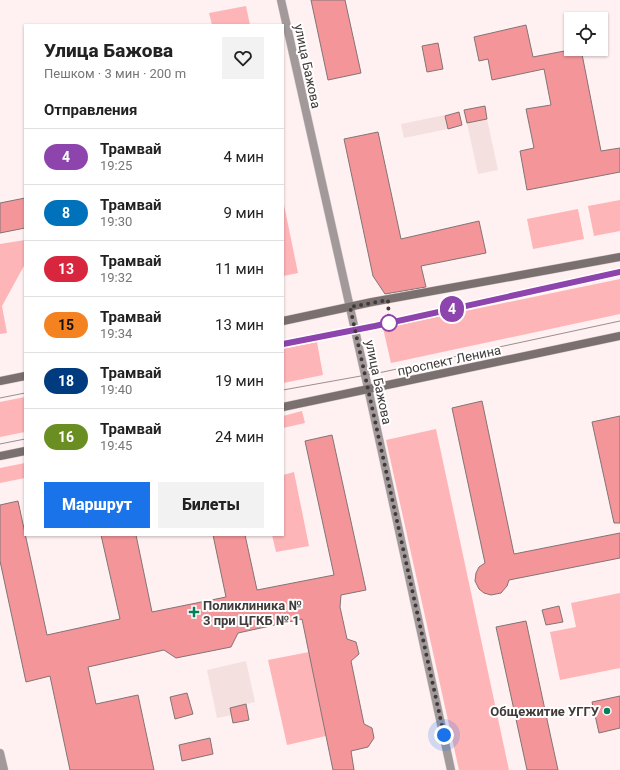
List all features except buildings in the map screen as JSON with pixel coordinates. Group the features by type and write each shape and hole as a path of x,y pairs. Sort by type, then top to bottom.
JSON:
{"main road":[{"path":"284,321 350,307 620,257"},
{"name":"проспект Ленина","path":"284,407 620,336"},
{"path":"0,381 24,376"},
{"path":"0,456 24,451"}],"street":[{"name":"улица Бажова","path":"281,0 368,388 451,770"},
{"path":"0,753 4,770"}],"shaded area":[{"path":"246,6 250,24 212,24 209,13"},
{"path":"450,114 453,128 404,138 401,124"},
{"path":"487,119 498,170 478,174 467,123"},
{"path":"620,200 620,231 594,236 588,206"},
{"path":"284,205 298,273 284,276"},
{"path":"578,209 584,239 533,249 527,219"},
{"path":"24,240 24,266 2,306 7,333 0,334 0,244"},
{"path":"620,279 620,314 391,363 383,328"},
{"path":"317,342 323,375 284,383 284,349"},
{"path":"24,397 24,432 0,437 0,402"},
{"path":"302,411 305,423 284,428 284,416"},
{"path":"436,429 509,770 459,770 386,440"},
{"path":"24,463 24,478 0,483 0,468"},
{"path":"294,472 309,546 276,552 272,536 284,536 284,475"},
{"path":"620,593 620,668 560,680 550,632 576,627 571,603"},
{"path":"309,652 326,736 287,745 268,660"},
{"path":"246,661 255,702 230,708 232,715 217,718 207,670"}],"tram line":[{"path":"284,344 375,326 620,272"},
{"name":"4","path":"284,344 375,326 620,272"},
{"path":"284,390 383,372 620,321"},
{"path":"0,398 24,393"},
{"path":"0,444 24,439"}],"place":[{"name":"Поликлиника № 3 при ЦГКБ № 1","path":"194,612"},
{"name":"Общежитие УГГУ","path":"607,711"}],"route":[{"path":"389,323 388,300 350,307 444,735"}]}
